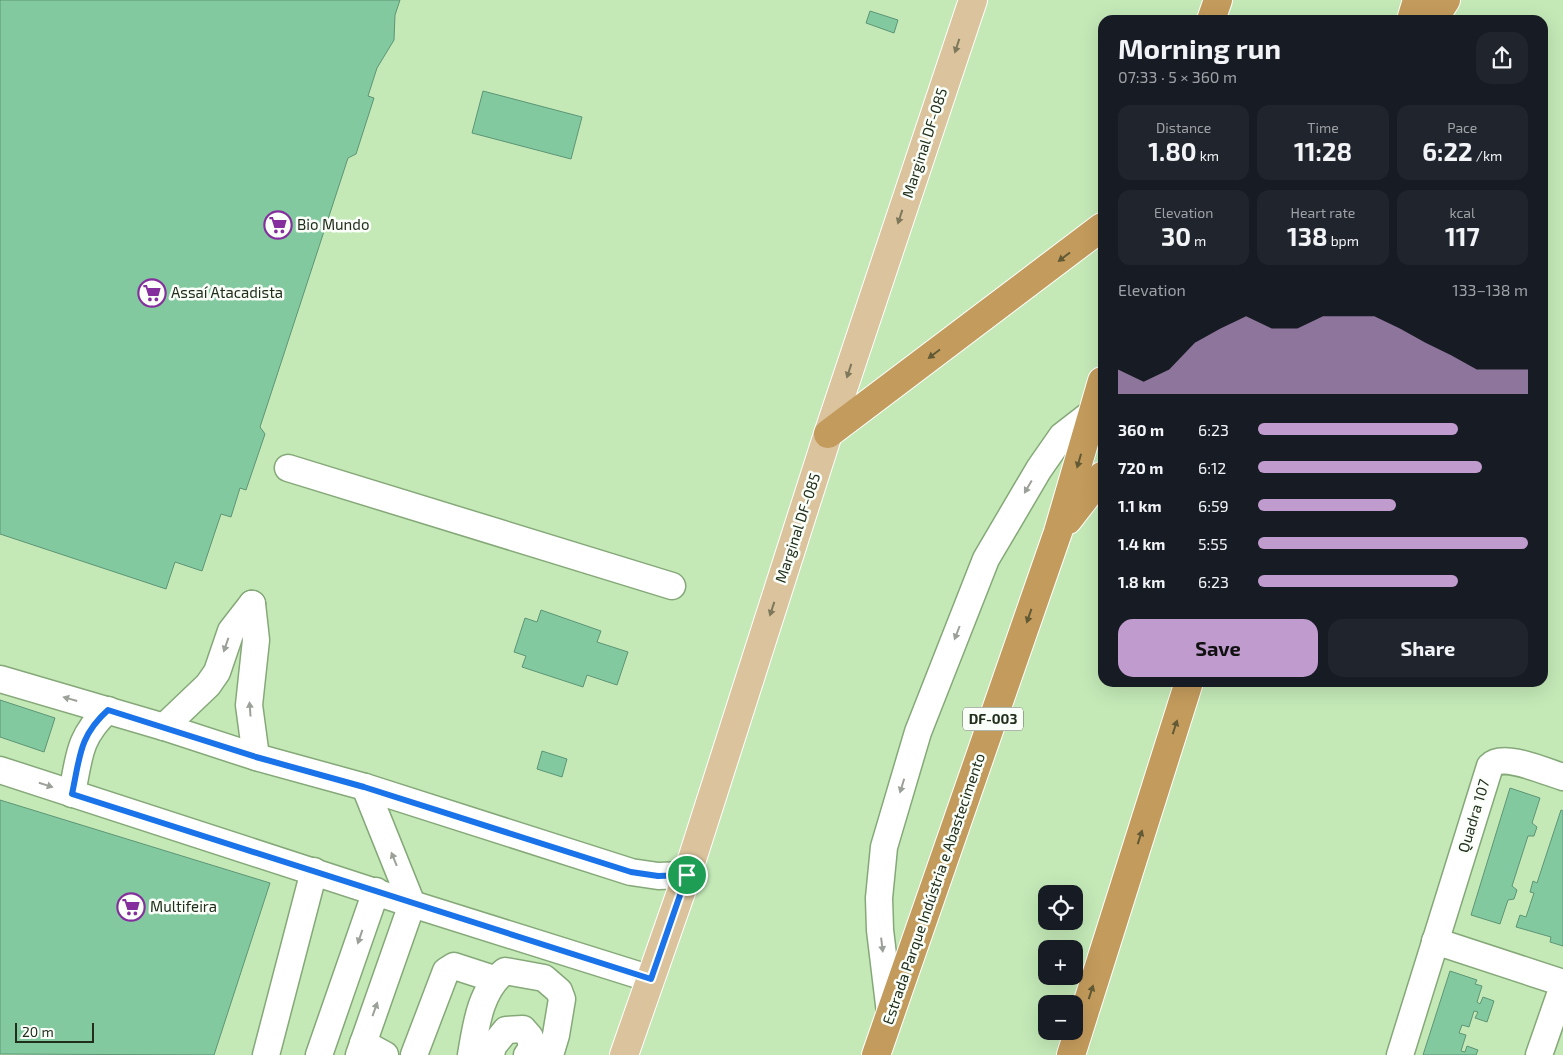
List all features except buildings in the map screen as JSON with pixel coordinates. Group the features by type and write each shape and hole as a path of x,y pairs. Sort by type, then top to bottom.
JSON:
{"highway":[{"path":"1213,15 1218,0"},
{"path":"1413,15 1417,0"},
{"path":"1436,15 1446,0"},
{"path":"828,434 1098,230"},
{"name":"Estrada Parque Indústria e Abastecimento","path":"876,1055 1058,532 1098,396"},
{"path":"1058,532 1098,481"},
{"path":"1071,1055 1186,687"}],"main road":[{"name":"Marginal DF-085","path":"624,1055 687,875 828,434 972,0"}],"street":[{"path":"890,1013 880,930 880,898 884,847 918,732 986,559 1039,469 1062,436 1094,412"},
{"path":"288,468 672,586"},
{"path":"164,726 208,685 217,672 231,631 252,604 256,640 249,705 256,757"},
{"path":"0,679 164,726 256,757 364,787 631,872 658,876 687,875"},
{"path":"72,794 86,736 92,724 108,710"},
{"name":"Quadra 107","path":"1400,1055 1490,766 1499,760 1505,759 1563,777"},
{"path":"0,770 412,904 651,979"},
{"path":"364,787 412,904 369,1051"},
{"path":"266,1055 314,871"},
{"path":"319,1055 376,891"},
{"path":"1435,941 1563,985 1539,1055"},
{"path":"414,1055 446,972 450,967 454,966 494,979"},
{"path":"471,1055 484,999 494,979 505,971 544,978 559,991 562,998 556,1035 550,1055"},
{"path":"491,1055 493,1046 506,1030 523,1029 530,1037 532,1049 527,1055"}],"place":[{"name":"Bio Mundo","path":"278,225"},
{"name":"Assaí Atacadista","path":"152,293"},
{"name":"Multifeira","path":"131,907"}],"route":[{"path":"108,710 164,726 256,757 364,787 631,872 658,876 687,875 651,979 72,794 81,749 86,736 92,724 108,710"}]}
